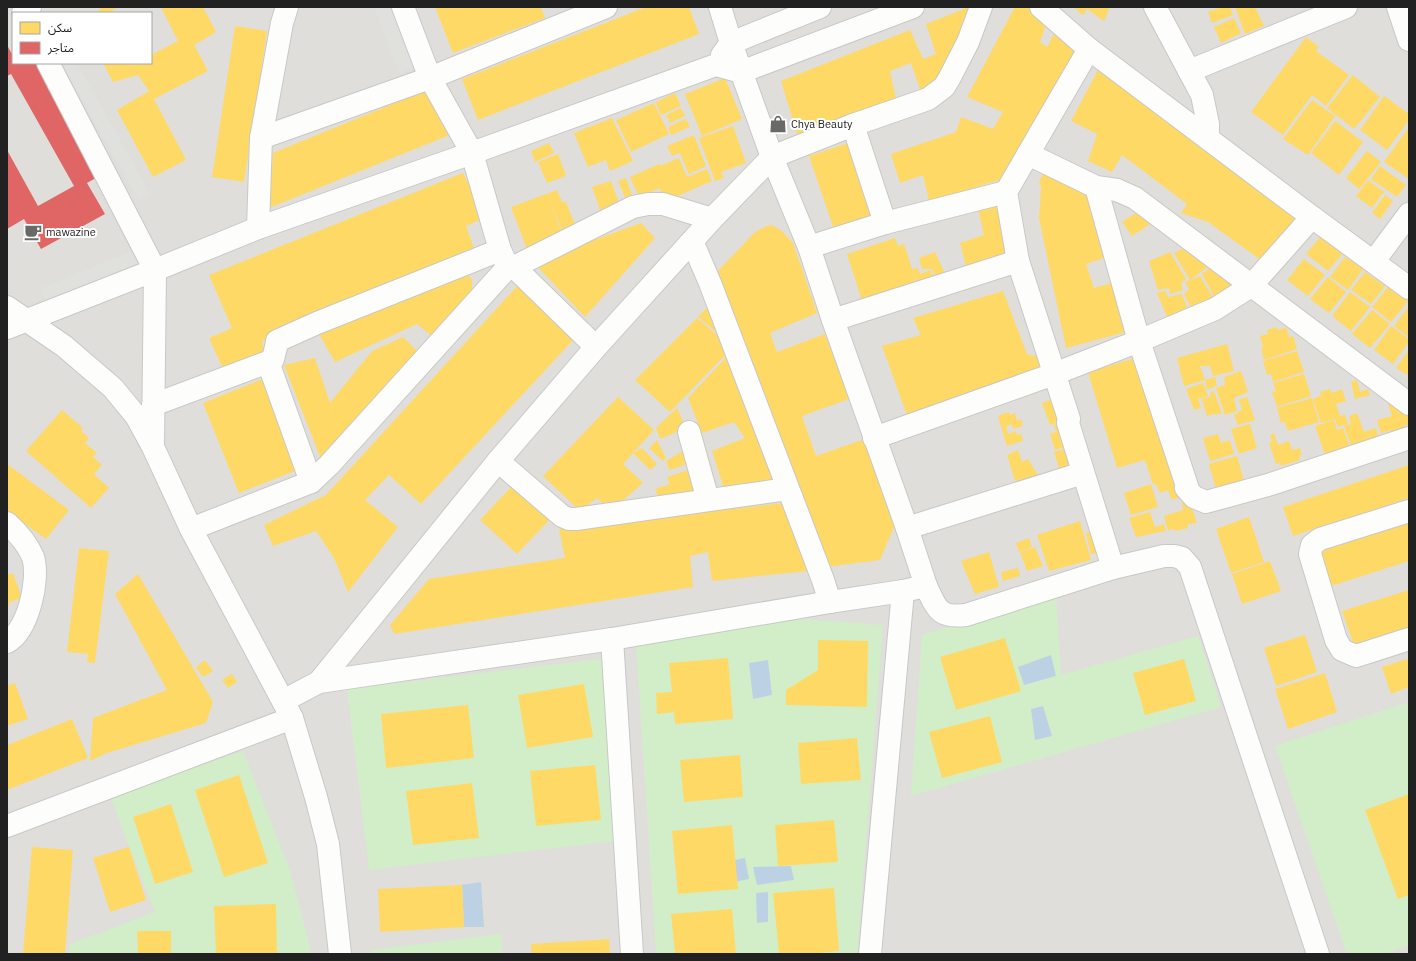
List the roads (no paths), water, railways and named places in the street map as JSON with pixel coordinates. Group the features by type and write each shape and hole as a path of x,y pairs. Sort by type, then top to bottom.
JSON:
{"street":[{"path":"258,228 261,138 282,23 287,7"},
{"path":"404,7 430,78 472,153 507,261 596,347"},
{"path":"261,138 430,78 606,7"},
{"path":"720,7 731,43 772,157 809,247 926,586 938,610 945,614 955,616 966,615 1113,568 1164,556 1182,558 1190,567 1318,954"},
{"path":"716,65 731,43 820,7"},
{"path":"17,324 258,228 716,65 742,72 913,7"},
{"path":"8,829 287,710 319,682 498,461 596,347 712,219 772,157 853,125 928,99 944,87 949,79 968,42 981,7"},
{"path":"1155,7 1202,95 1208,124 1208,138"},
{"path":"1189,71 1345,7"},
{"path":"1398,7 1409,40"},
{"path":"1047,9 1089,49 1409,288"},
{"path":"1089,49 1006,192 1018,261 1069,418 1068,423 1113,568"},
{"path":"49,64 155,270 153,447"},
{"path":"853,125 885,223"},
{"path":"1028,154 1096,187 1117,190 1135,198 1409,404"},
{"path":"1096,187 1139,341 1187,486 1186,488 1194,497 1206,502 1272,484 1409,438"},
{"path":"809,247 885,223 1006,192"},
{"path":"154,405 268,362 273,359 277,341 317,323 507,261 633,207 648,204 663,204 712,219"},
{"path":"1374,261 1409,214"},
{"path":"874,438 1054,374 1139,341 1215,309 1251,286 1312,217"},
{"path":"692,241 823,580 830,602"},
{"path":"191,528 311,482 329,465 507,261"},
{"path":"833,320 1018,261"},
{"path":"7,307 17,324 64,346 113,388 136,416 153,447 191,528 287,710 316,797 328,844 340,954"},
{"path":"268,362 311,482"},
{"path":"689,432 708,500"},
{"path":"498,461 562,516 569,519 788,489"},
{"path":"907,528 1083,473"},
{"path":"1409,511 1320,539 1312,545 1310,554 1336,640 1342,650 1356,656 1409,639"},
{"path":"7,523 19,534 28,547 33,559 35,575 28,613 21,628 11,640 7,642"},
{"path":"319,682 612,639 926,586"},
{"path":"870,954 903,591"},
{"path":"612,639 632,954"}],"water":[{"path":"1051,655 1056,676 1024,685 1018,667"},
{"path":"768,660 772,695 753,699 749,663"},
{"path":"1043,706 1052,736 1035,740 1031,709"},
{"path":"745,858 749,879 724,884 719,863"},
{"path":"791,866 794,880 757,885 753,867"},
{"path":"481,882 484,927 464,927 462,885"},
{"path":"768,892 768,922 757,923 756,893"}],"place":[{"name":"Chya Beauty","path":"778,124"},
{"name":"mawazine","path":"33,232"}]}
